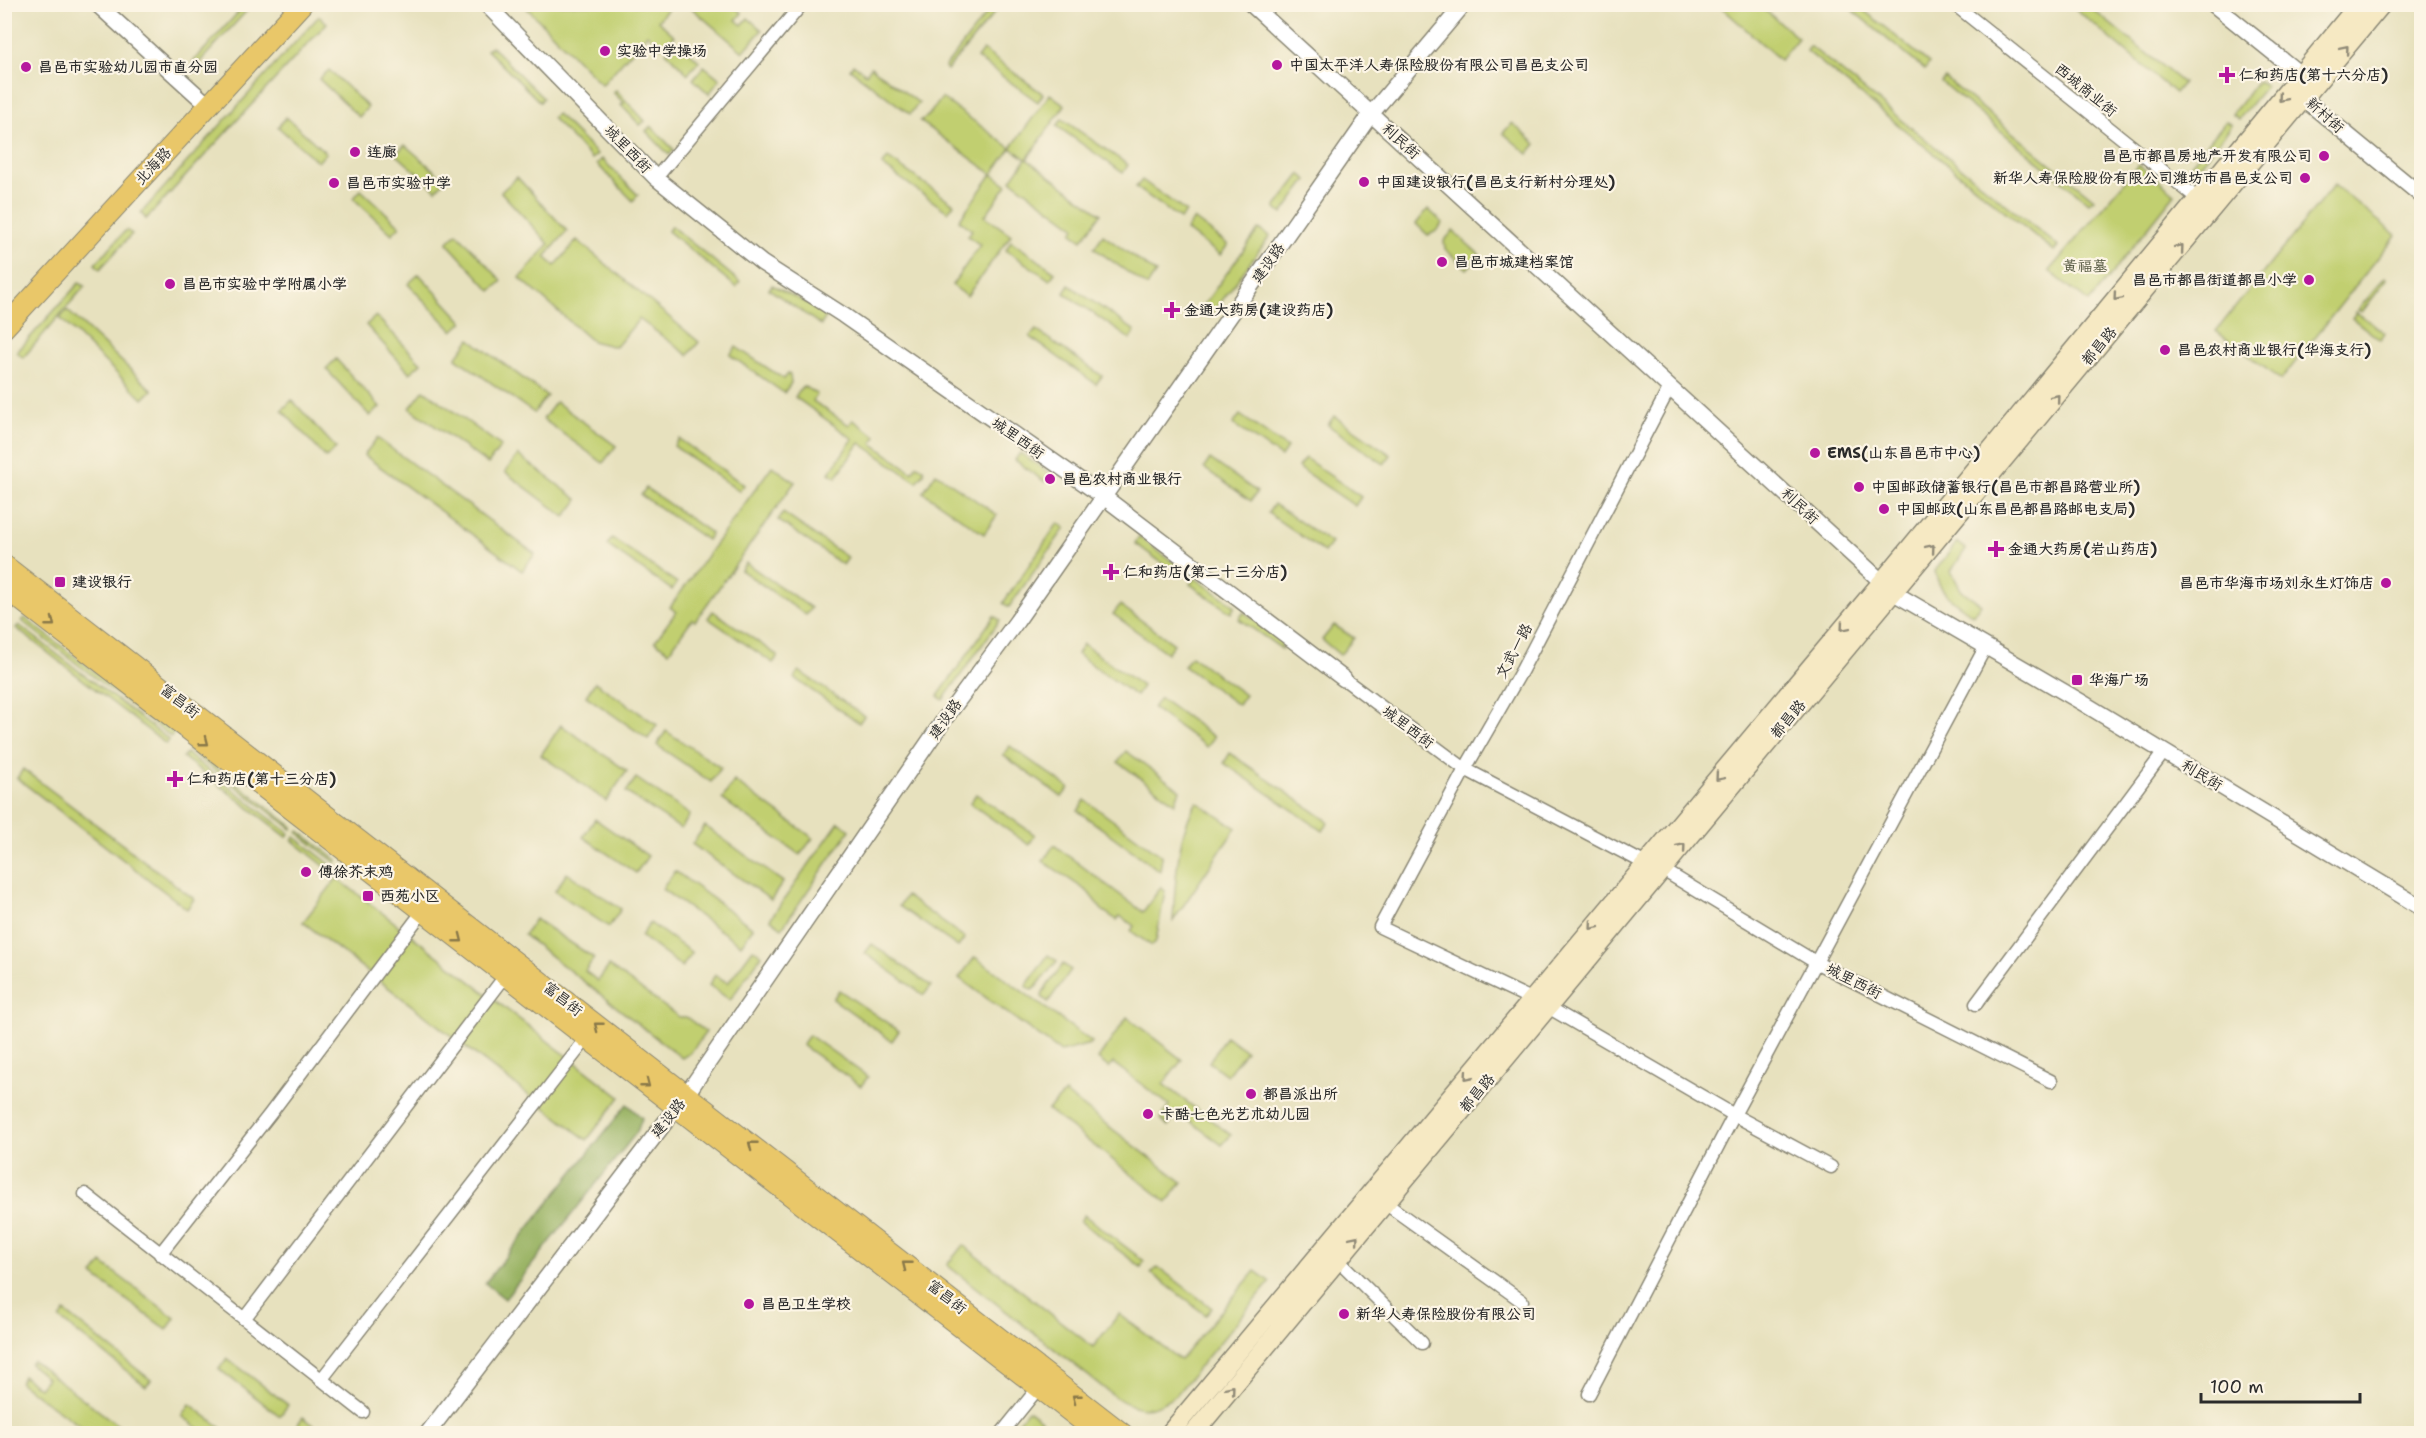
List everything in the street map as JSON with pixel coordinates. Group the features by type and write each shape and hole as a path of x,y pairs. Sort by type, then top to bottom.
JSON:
{"main road":[{"name":"北海路","path":"4,328 204,101 284,4"},
{"name":"北海路","path":"4,309 204,101 302,4"},
{"name":"都昌路","path":"1887,588 2198,199 2359,4"},
{"name":"都昌路","path":"1193,1434 1385,1203 1540,1004 1887,588 2304,99 2382,4"},
{"name":"富昌街","path":"4,565 1099,1434"},
{"name":"富昌街","path":"4,587 587,1038 681,1101 1123,1434"},
{"path":"1169,1434 1540,1004"}],"street":[{"path":"97,4 204,101"},
{"name":"城里西街","path":"486,4 656,178 762,263 843,315 1104,497 1465,769 1654,867 1817,963 2051,1081"},
{"path":"656,178 802,4"},
{"name":"利民街","path":"1251,4 1887,588 2421,908"},
{"name":"建设路","path":"427,1434 681,1101 946,717 1104,497 1371,114 1464,4"},
{"name":"西城商业街","path":"1954,4 2198,199"},
{"path":"2213,4 2301,75"},
{"name":"新村街","path":"2301,75 2304,99 2421,196"},
{"name":"文武一路","path":"1540,1004 1380,927 1465,769 1522,670 1670,387"},
{"path":"1589,1394 1734,1115 1986,646"},
{"path":"1976,1004 2164,752"},
{"path":"160,1254 270,1114 423,911"},
{"path":"244,1319 506,975"},
{"path":"1540,1004 1734,1115 1831,1167"},
{"path":"321,1380 587,1038"},
{"path":"86,1194 363,1412"},
{"path":"1385,1203 1522,1301"},
{"path":"1338,1260 1422,1343"},
{"path":"1001,1434 1039,1387"}],"green space":[{"path":"994,4 1001,5 947,70 945,67"},
{"path":"1856,4 1929,63 1925,70 1852,10"},
{"path":"245,5 252,5 197,65 193,62"},
{"name":"实验中学操场","path":"524,5 671,5 658,21 675,36 661,47 647,34 602,85"},
{"path":"688,5 732,5 742,13 736,20 742,25 748,18 762,30 743,52"},
{"path":"1719,5 1759,5 1798,38 1780,60"},
{"path":"2071,5 2087,5 2183,83 2175,93"},
{"path":"319,16 327,23 146,219 141,213"},
{"path":"679,42 699,61 688,74 666,52"},
{"path":"491,46 543,98 540,102 487,50"},
{"path":"1810,46 2058,246 2054,251 1807,51"},
{"path":"983,50 1043,94 1038,102 977,58"},
{"path":"853,64 866,74 871,67 919,103 910,114 850,69"},
{"path":"704,66 720,79 709,94 693,79"},
{"path":"329,70 368,107 359,117 319,79"},
{"path":"1945,78 2094,199 2089,203 1941,82"},
{"path":"2258,81 2266,86 2239,119 2232,114"},
{"path":"616,90 645,121 640,125 621,105 624,103 613,92"},
{"path":"1050,94 1065,105 1027,159 1101,214 1082,240 1072,233 1075,227 1011,180 1026,159 1011,148"},
{"path":"942,98 1011,148 992,174 920,121 928,116"},
{"path":"557,114 597,154 592,159 552,118"},
{"path":"286,117 326,153 318,162 278,127"},
{"path":"1062,119 1128,165 1123,173 1057,126"},
{"path":"2226,121 2232,125 2194,173 2188,168"},
{"path":"1512,123 1536,144 1528,154 1503,133"},
{"path":"651,126 674,150 669,155 646,131"},
{"path":"405,145 445,180 436,190 396,154"},
{"path":"888,158 954,204 948,212 882,165"},
{"path":"602,159 638,195 633,201 597,164"},
{"name":"黄福墓","path":"2139,165 2175,194 2089,302 2049,271"},
{"path":"992,174 1007,185 985,216 1011,235 967,296 952,285 980,245 968,236 972,230 959,220"},
{"path":"1301,174 1307,180 1282,214 1275,208"},
{"path":"517,177 567,231 545,257 555,266 577,240 699,342 688,355 639,319 616,347 592,341 520,278 549,244 501,192"},
{"path":"1142,180 1186,212 1180,219 1136,187"},
{"path":"2334,185 2396,235 2281,380 2216,331"},
{"path":"361,190 400,226 392,234 353,198"},
{"path":"1428,209 1443,223 1435,232 1428,235 1416,224"},
{"path":"1194,219 1228,245 1220,255 1186,230"},
{"path":"671,226 740,282 736,287 668,231"},
{"path":"1259,229 1270,236 1210,317 1200,310"},
{"path":"126,230 132,234 100,269 95,264"},
{"path":"1453,231 1480,255 1467,269 1445,249 1444,241"},
{"path":"457,233 502,281 491,291 447,243"},
{"path":"1103,235 1156,273 1147,286 1094,248"},
{"path":"1011,241 1055,272 1050,280 1006,250"},
{"path":"419,274 463,322 453,331 408,284"},
{"path":"2385,277 2387,279 2362,312 2358,310"},
{"path":"79,283 85,286 23,358 17,352"},
{"path":"772,285 828,314 821,325 769,289"},
{"path":"1069,285 1135,331 1130,339 1064,293"},
{"path":"67,310 152,390 143,399 60,318"},
{"path":"2356,312 2385,333 2380,340 2352,318"},
{"path":"376,316 421,363 410,373 366,325"},
{"path":"1036,330 1102,376 1096,384 1030,337"},
{"path":"470,339 547,396 534,413 456,358"},
{"path":"736,347 784,379 788,374 790,375 791,383 784,393 730,355"},
{"path":"336,359 380,407 370,416 326,369"},
{"path":"803,386 817,394 813,401 849,425 853,420 876,436 872,443 912,472 917,465 923,468 924,473 917,482 860,443 836,477 829,473 853,439 795,397"},
{"path":"424,390 501,446 488,464 410,408"},
{"path":"292,400 336,448 326,458 282,410"},
{"path":"556,402 616,446 603,463 543,419"},
{"path":"1240,415 1287,448 1281,457 1233,424"},
{"path":"1334,416 1391,455 1384,464 1328,425"},
{"path":"377,438 535,554 522,571 364,455"},
{"path":"679,439 744,485 739,491 674,446"},
{"path":"1020,453 1050,473 1045,482 1015,460"},
{"path":"518,455 578,500 565,517 505,472"},
{"path":"1305,458 1361,497 1355,506 1298,467"},
{"path":"1210,459 1257,492 1251,501 1204,468"},
{"path":"772,466 795,482 695,621 692,619 669,652 655,641 676,612 670,607"},
{"path":"936,473 997,515 984,534 923,492"},
{"path":"646,488 711,533 707,540 641,495"},
{"path":"1274,504 1331,543 1324,552 1268,513"},
{"path":"783,513 848,558 843,565 778,520"},
{"path":"1058,523 1065,528 1009,607 1003,603"},
{"path":"1139,537 1185,571 1181,577 1135,543"},
{"path":"612,538 677,583 672,590 607,545"},
{"path":"1957,542 1966,549 1951,571 1961,590 1981,604 1973,615 1944,592 1935,571"},
{"path":"746,563 811,608 806,615 741,570"},
{"path":"1195,578 1235,606 1231,613 1190,584"},
{"path":"1120,605 1174,644 1167,653 1113,614"},
{"path":"713,611 778,656 773,663 708,618"},
{"path":"1244,612 1282,640 1282,649 1239,619"},
{"path":"994,616 1000,620 943,700 938,696"},
{"path":"25,618 174,733 171,737 22,621"},
{"path":"19,625 169,740 166,744 16,628"},
{"path":"1334,625 1354,638 1340,655 1322,640"},
{"path":"1083,644 1142,686 1136,696 1077,654"},
{"path":"1191,656 1245,695 1238,705 1184,666"},
{"path":"799,671 864,716 859,723 794,678"},
{"path":"595,682 657,725 648,739 586,696"},
{"path":"1160,698 1214,737 1207,747 1153,708"},
{"path":"561,725 627,771 606,801 541,755"},
{"path":"666,731 721,768 711,782 657,745"},
{"path":"1010,746 1069,788 1062,797 1003,755"},
{"path":"190,747 293,827 292,829 188,750"},
{"path":"1126,751 1180,790 1175,803 1118,762"},
{"path":"186,753 289,833 287,837 183,757"},
{"path":"1230,753 1329,822 1323,831 1224,763"},
{"path":"23,769 194,899 187,909 17,778"},
{"path":"636,778 690,815 681,829 626,792"},
{"path":"734,781 813,838 800,855 722,799"},
{"path":"976,794 1035,835 1029,845 970,803"},
{"path":"1085,800 1162,856 1160,871 1078,811"},
{"path":"1197,802 1236,828 1173,921 1181,844 1190,814"},
{"path":"595,819 648,856 636,873 583,837"},
{"path":"839,822 850,830 782,928 770,919"},
{"path":"705,826 783,882 771,900 692,844"},
{"path":"299,831 337,860 336,863 298,833"},
{"path":"295,837 330,864 327,868 292,840"},
{"path":"1054,845 1143,912 1161,887 1165,891 1156,941 1152,946 1131,931 1134,926 1120,916 1117,920 1102,910 1088,892 1043,861"},
{"path":"675,871 753,928 741,945 662,889"},
{"path":"567,873 621,909 609,927 555,891"},
{"path":"337,878 620,1097 587,1140 303,922"},
{"path":"906,896 965,938 958,947 899,906"},
{"path":"535,919 594,958 585,971 598,981 609,966 679,1017 686,1017 706,1032 691,1052 682,1058 524,935"},
{"path":"650,923 692,953 682,967 641,936"},
{"path":"872,944 931,986 924,995 865,953"},
{"path":"753,949 762,955 730,1000 709,985 715,975 728,983"},
{"path":"1048,955 1057,961 1032,990 1026,986"},
{"path":"975,957 1092,1042 1061,1052 959,978"},
{"path":"1063,964 1071,970 1048,1002 1042,997 1043,992"},
{"path":"839,990 899,1031 892,1041 833,999"},
{"path":"1127,1017 1182,1060 1163,1084 1231,1135 1222,1145 1179,1113 1168,1126 1161,1119 1169,1105 1113,1063 1109,1068 1098,1059"},
{"path":"809,1035 868,1077 861,1086 802,1045"},
{"path":"1226,1036 1246,1051 1227,1075 1209,1062"},
{"path":"1065,1093 1182,1182 1167,1202 1048,1110"},
{"path":"627,1104 642,1118 637,1132 505,1299 485,1283"},
{"path":"1084,1215 1144,1261 1141,1267 1080,1221"},
{"path":"963,1245 1093,1347 1119,1314 1180,1360 1255,1271 1270,1282 1176,1395 1160,1405 1145,1408 1130,1405 1114,1396 947,1265"},
{"path":"102,1263 175,1318 167,1330 93,1275"},
{"path":"1158,1267 1212,1308 1206,1315 1151,1273"},
{"path":"65,1312 151,1380 146,1386 60,1319"},
{"path":"227,1358 288,1405 280,1416 219,1369"},
{"path":"33,1361 128,1433 90,1433 20,1383 23,1376 39,1388 47,1378 30,1364"},
{"path":"190,1404 228,1433 205,1433 182,1416"},
{"path":"1028,1410 1058,1433 1008,1434"},
{"path":"303,1417 324,1433 300,1433 294,1429"}],"place":[{"name":"实验中学操场","path":"605,51"},
{"name":"中国太平洋人寿保险股份有限公司昌邑支公司","path":"1277,65"},
{"name":"昌邑市实验幼儿园市直分园","path":"26,67"},
{"name":"仁和药店(第十六分店)","path":"2227,75"},
{"name":"连廊","path":"355,152"},
{"name":"昌邑市都昌房地产开发有限公司","path":"2324,156"},
{"name":"新华人寿保险股份有限公司潍坊市昌邑支公司","path":"2305,178"},
{"name":"中国建设银行(昌邑支行新村分理处)","path":"1364,182"},
{"name":"昌邑市实验中学","path":"334,183"},
{"name":"昌邑市城建档案馆","path":"1442,262"},
{"name":"昌邑市都昌街道都昌小学","path":"2309,280"},
{"name":"昌邑市实验中学附属小学","path":"170,284"},
{"name":"金通大药房(建设药店)","path":"1172,310"},
{"name":"昌邑农村商业银行(华海支行)","path":"2165,350"},
{"name":"EMS(山东昌邑市中心)","path":"1815,453"},
{"name":"昌邑农村商业银行","path":"1050,479"},
{"name":"中国邮政储蓄银行(昌邑市都昌路营业所)","path":"1859,487"},
{"name":"中国邮政(山东昌邑都昌路邮电支局)","path":"1884,509"},
{"name":"金通大药房(岩山药店)","path":"1996,549"},
{"name":"仁和药店(第二十三分店)","path":"1111,572"},
{"name":"建设银行","path":"60,582"},
{"name":"昌邑市华海市场刘永生灯饰店","path":"2386,583"},
{"name":"华海广场","path":"2077,680"},
{"name":"仁和药店(第十三分店)","path":"175,779"},
{"name":"傅徐芥末鸡","path":"306,872"},
{"name":"西苑小区","path":"368,896"},
{"name":"都昌派出所","path":"1251,1094"},
{"name":"卡酷七色光艺术幼儿园","path":"1148,1114"},
{"name":"昌邑卫生学校","path":"749,1304"},
{"name":"新华人寿保险股份有限公司","path":"1344,1314"}]}
